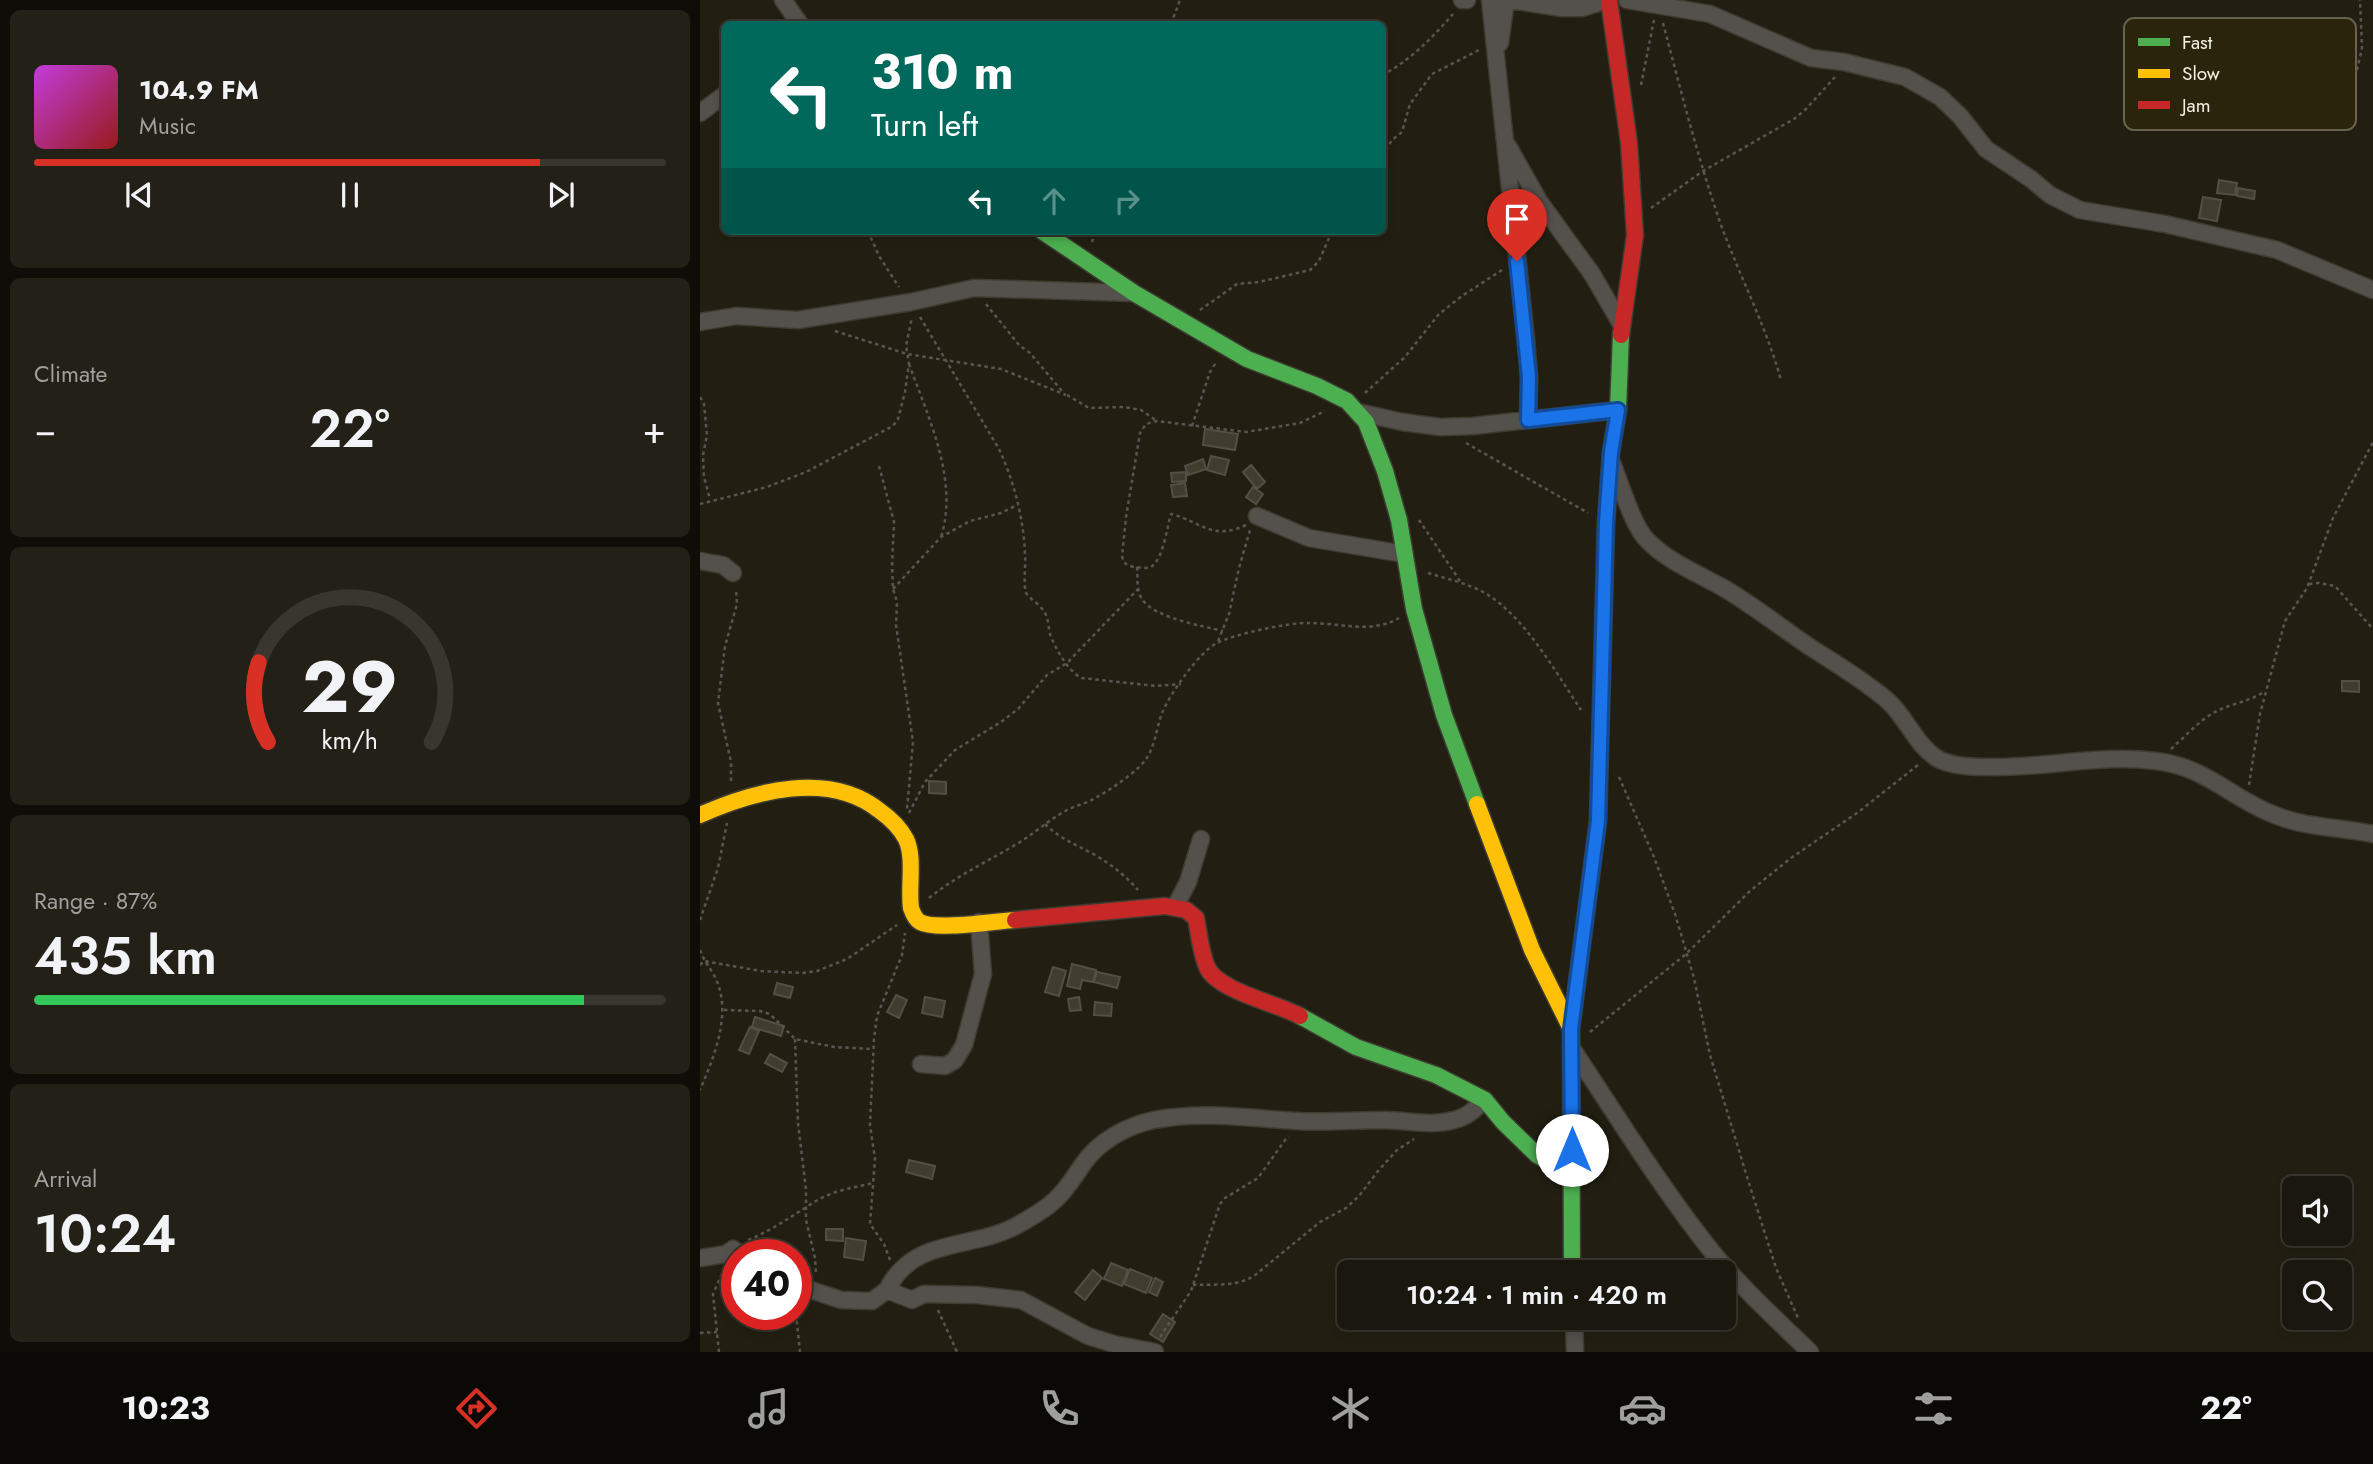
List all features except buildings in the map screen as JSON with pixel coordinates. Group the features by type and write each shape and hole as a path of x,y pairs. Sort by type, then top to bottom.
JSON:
{"street":[{"path":"783,0 798,21"},
{"path":"1490,0 1529,377 1528,420"},
{"path":"1497,63 1508,0 1582,8 1608,0 1629,143 1635,235 1621,324 1618,410 1606,523 1598,821 1571,1029 1572,1260"},
{"path":"1627,0 1710,14 1811,58 1844,62 1905,76 1940,97 1960,116 1986,149 2065,204 2080,210 2165,224 2277,250 2373,290"},
{"path":"700,113 721,97"},
{"path":"1504,140 1539,201 1592,274 1621,324"},
{"path":"1048,235 1134,293 1247,359 1349,404 1402,422 1473,426 1618,410"},
{"path":"700,323 736,316 798,320 911,304 974,288 1134,293"},
{"path":"1349,404 1371,432 1387,478 1399,520 1414,609 1444,715 1509,894 1532,950 1571,1029"},
{"path":"1611,461 1638,530 1647,541 1673,561 1727,590 1863,682 1901,714 1931,754 1941,760 1960,766 1981,767 2149,760 2186,767 2206,775 2246,802 2292,822 2373,834"},
{"path":"1257,516 1310,538 1404,556"},
{"path":"700,561 723,565 733,573"},
{"path":"700,815 728,802 770,791 812,789 835,792 871,803 896,824 907,840 911,873 908,916 931,925 1170,906 1191,911 1196,918 1207,968 1213,976 1256,1000 1295,1013 1356,1047 1436,1076 1485,1100 1537,1155 1572,1175"},
{"path":"1170,906 1188,882 1201,839"},
{"path":"921,1064 945,1066 955,1060 964,1045 983,974 979,922"},
{"path":"1571,1047 1670,1195 1712,1252 1739,1283 1810,1352"},
{"path":"812,1290 841,1300 872,1301 887,1290 894,1275 905,1264 936,1248 992,1236 1014,1227 1054,1202 1069,1186 1094,1150 1121,1132 1138,1125 1179,1117 1237,1116 1303,1121 1441,1123 1468,1115 1485,1100"},
{"path":"700,1258 721,1254"},
{"path":"887,1290 912,1300 923,1294 977,1295 1021,1300 1088,1336 1152,1351"},
{"path":"1574,1330 1575,1352"}],"path":[{"path":"1172,21 1180,0"},
{"path":"1386,72 1436,33 1464,0"},
{"path":"2357,70 2362,48 2360,0"},
{"path":"1639,92 1657,4"},
{"path":"1657,4 1703,171 1737,269 1772,347 1781,380"},
{"path":"1386,150 1402,132 1410,104 1432,74 1495,42"},
{"path":"1634,220 1703,171 1794,119 1832,81 1844,62"},
{"path":"870,235 879,256 928,326 999,449 1013,482 1025,554 1026,593 1043,609 1053,643 1076,676 1082,678 1156,686 1181,684"},
{"path":"1183,321 1237,284 1310,270 1320,261 1330,235"},
{"path":"704,961 761,971 803,974 847,959 970,868 1017,844 1044,823 1069,809 1096,798 1143,764 1151,750 1163,713 1190,671 1220,639 1252,522 1233,530 1217,532 1171,514 1161,550 1153,566 1128,566 1122,556 1126,517 1140,433 1146,424 1157,421 1246,432 1300,423 1349,404 1368,391 1405,357 1439,314 1517,261"},
{"path":"974,288 1019,345 1030,353 1057,388 1066,395"},
{"path":"911,304 907,354 938,445 946,503 942,537"},
{"path":"836,332 907,354 1001,369 1066,395 1089,408 1124,407 1141,410 1157,421"},
{"path":"1192,426 1210,372 1226,347"},
{"path":"700,504 767,487 806,472 887,431 893,426 901,409 909,363"},
{"path":"700,397 704,404 707,435 703,455 704,477 710,500"},
{"path":"1462,440 1606,523"},
{"path":"2246,802 2265,691 2286,621 2308,584 2333,518 2373,442"},
{"path":"879,466 894,522 893,589 897,602 896,625 913,742 907,817 925,782 955,750 1018,709 1047,675 1067,663 1138,589"},
{"path":"893,589 942,537 970,521 1001,513 1017,505"},
{"path":"1416,516 1461,582"},
{"path":"1404,556 1428,574 1461,582 1503,605 1522,625 1600,739"},
{"path":"1138,567 1138,589 1144,603 1160,612 1223,631"},
{"path":"700,920 718,868 726,827 731,762 718,703 725,646 737,604 733,573"},
{"path":"2308,584 2334,586 2373,629"},
{"path":"1213,645 1235,636 1291,623 1308,622 1352,627 1390,623 1414,609"},
{"path":"2149,760 2168,751 2207,717 2255,698 2265,691"},
{"path":"1571,1047 1686,954 1750,891 1791,858 1857,813 1931,754"},
{"path":"1616,772 1654,857 1686,954 1710,1055 1747,1177 1776,1268 1798,1318"},
{"path":"1044,823 1056,836 1104,861 1130,880 1142,894 1170,906"},
{"path":"894,1275 884,1244 870,1224 875,1183 875,1150 870,1125 877,1016 904,946 908,916"},
{"path":"700,950 716,979 724,1010 713,1054 700,1090"},
{"path":"700,965 704,961"},
{"path":"724,1010 760,1011 770,1014 794,1039 834,1047 873,1049"},
{"path":"794,1039 798,1123 806,1190 805,1209 815,1258 815,1291"},
{"path":"1152,1351 1193,1285 1220,1204 1225,1198 1258,1178 1281,1145 1303,1121"},
{"path":"1193,1285 1229,1284 1254,1276 1320,1222 1346,1208 1360,1196 1397,1150 1415,1139"},
{"path":"756,1239 817,1200 875,1183"},
{"path":"719,1352 713,1294 721,1279"},
{"path":"923,1294 937,1309 957,1352"},
{"path":"798,1330 800,1352"},
{"path":"700,1333 717,1332"}],"traffic: fast":[{"path":"1048,235 1134,293 1247,359 1317,386 1347,401 1366,422 1385,471 1399,520 1414,609 1444,715 1477,804"},
{"path":"1572,1260 1571,1029 1598,821 1606,523 1611,452 1618,410 1621,335"},
{"path":"1300,1016 1356,1047 1436,1075 1485,1100 1537,1155 1572,1175"}],"traffic: slow":[{"path":"700,815 744,798 791,789 815,788 860,798 880,811 906,839 911,864 911,908 918,921 928,925 952,926 1015,920"},
{"path":"1477,804 1532,950 1571,1029"}],"traffic: jam":[{"path":"1609,0 1629,143 1635,235 1621,335"},
{"path":"1015,920 1165,906 1186,910 1196,918 1203,956 1213,976 1235,990 1300,1016"}],"route":[{"path":"1517,261 1529,377 1528,420 1618,410 1611,452 1606,523 1598,821 1571,1029 1572,1150"}]}
